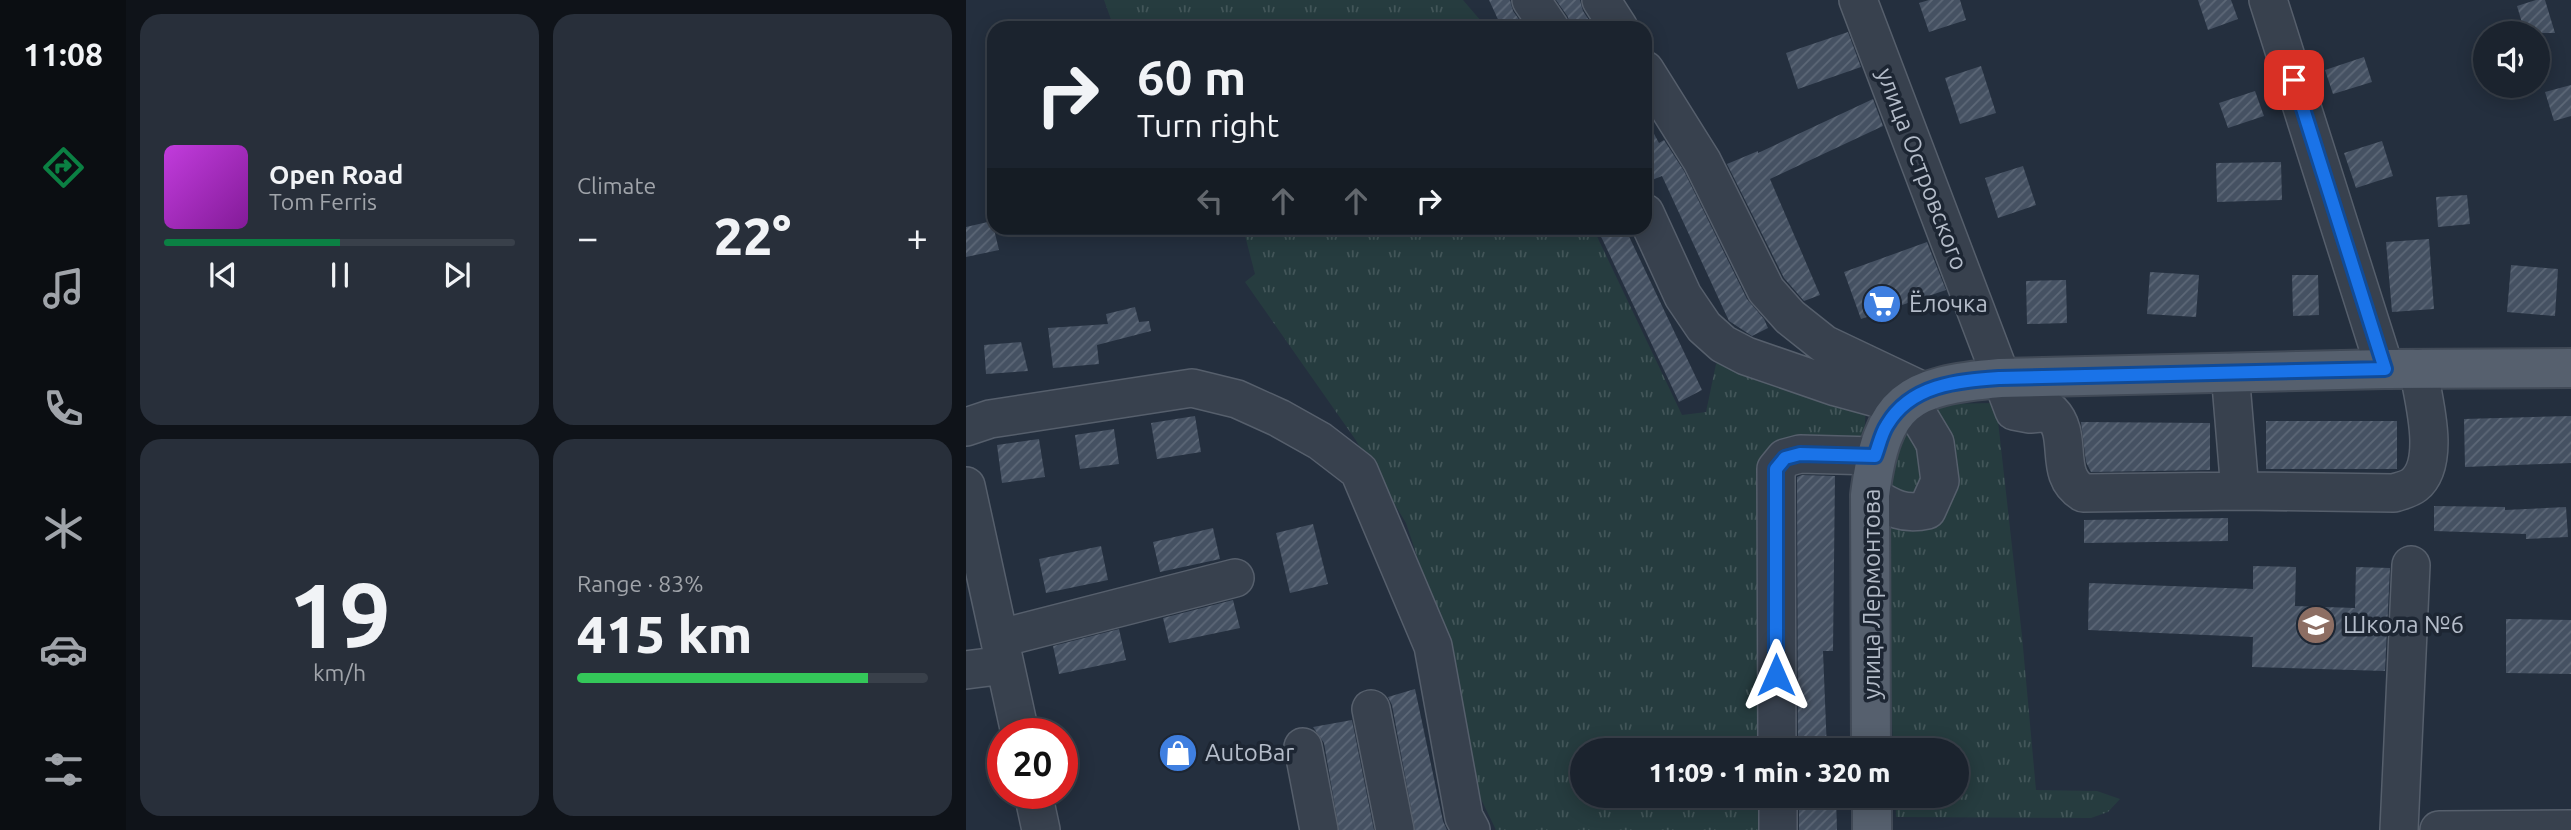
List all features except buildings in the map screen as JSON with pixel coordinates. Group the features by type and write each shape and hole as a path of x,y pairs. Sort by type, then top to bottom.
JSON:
{"main road":[{"path":"1913,398 1953,382 2000,378 2401,368 2571,368"},
{"name":"улица Лермонтова","path":"1871,738 1870,495 1875,456 1886,426 1913,398"},
{"path":"1872,808 1872,830"}],"street":[{"path":"1531,0 1545,21"},
{"path":"1601,0 1614,21"},
{"name":"улица Островского","path":"1858,0 2014,411 2030,414 2051,412 2061,421 2067,477 2072,487 2083,494 2239,491"},
{"path":"2230,372 2239,491 2394,493 2413,487 2423,475 2430,444 2269,0"},
{"path":"1652,81 1702,161 1766,290 1790,317 1824,344 1913,398 1920,418 1935,443 1940,481 1927,510 1913,513 1899,512 1870,495"},
{"path":"1652,227 1683,296 1704,327 1723,344 1746,356 1836,387 1913,398"},
{"path":"966,427 990,419 1192,388 1237,399 1279,418 1321,441 1359,471 1433,646 1464,817 1471,830"},
{"path":"1777,738 1776,469 1785,458 1800,454 1875,456"},
{"path":"966,486 1017,718"},
{"path":"2399,830 2411,565"},
{"path":"966,670 1003,651 1235,578"},
{"path":"1371,709 1395,830"},
{"path":"1303,747 1320,830"},
{"path":"1778,808 1778,830"},
{"path":"1036,809 1041,830"},
{"path":"2370,830 2421,830"},
{"path":"2439,830 2571,830"}],"green space":[{"path":"1104,0 1463,0 1481,21 1112,21"},
{"path":"1245,235 1596,235 1682,415 1706,412 1716,364 1722,357 1866,403 1864,444 1766,455 1767,738 1570,738 1570,808 1767,808 1767,830 1496,830 1480,797 1447,647 1406,523 1355,439 1245,282 1255,274"},
{"path":"1996,403 2036,790 2097,791 2120,799 2108,812 2091,818 1896,817 1896,808 1969,808 1969,738 1893,738 1887,572 1888,506 1897,442 1937,404"}],"place":[{"name":"Ёлочка","path":"1882,304"},
{"name":"Школа №6","path":"2316,625"},
{"name":"AutoBar","path":"1178,753"}],"route":[{"path":"1776,675 1776,469 1785,458 1800,454 1875,456 1886,426 1902,405 1923,391 1953,382 2000,378 2385,369 2294,80"}]}
